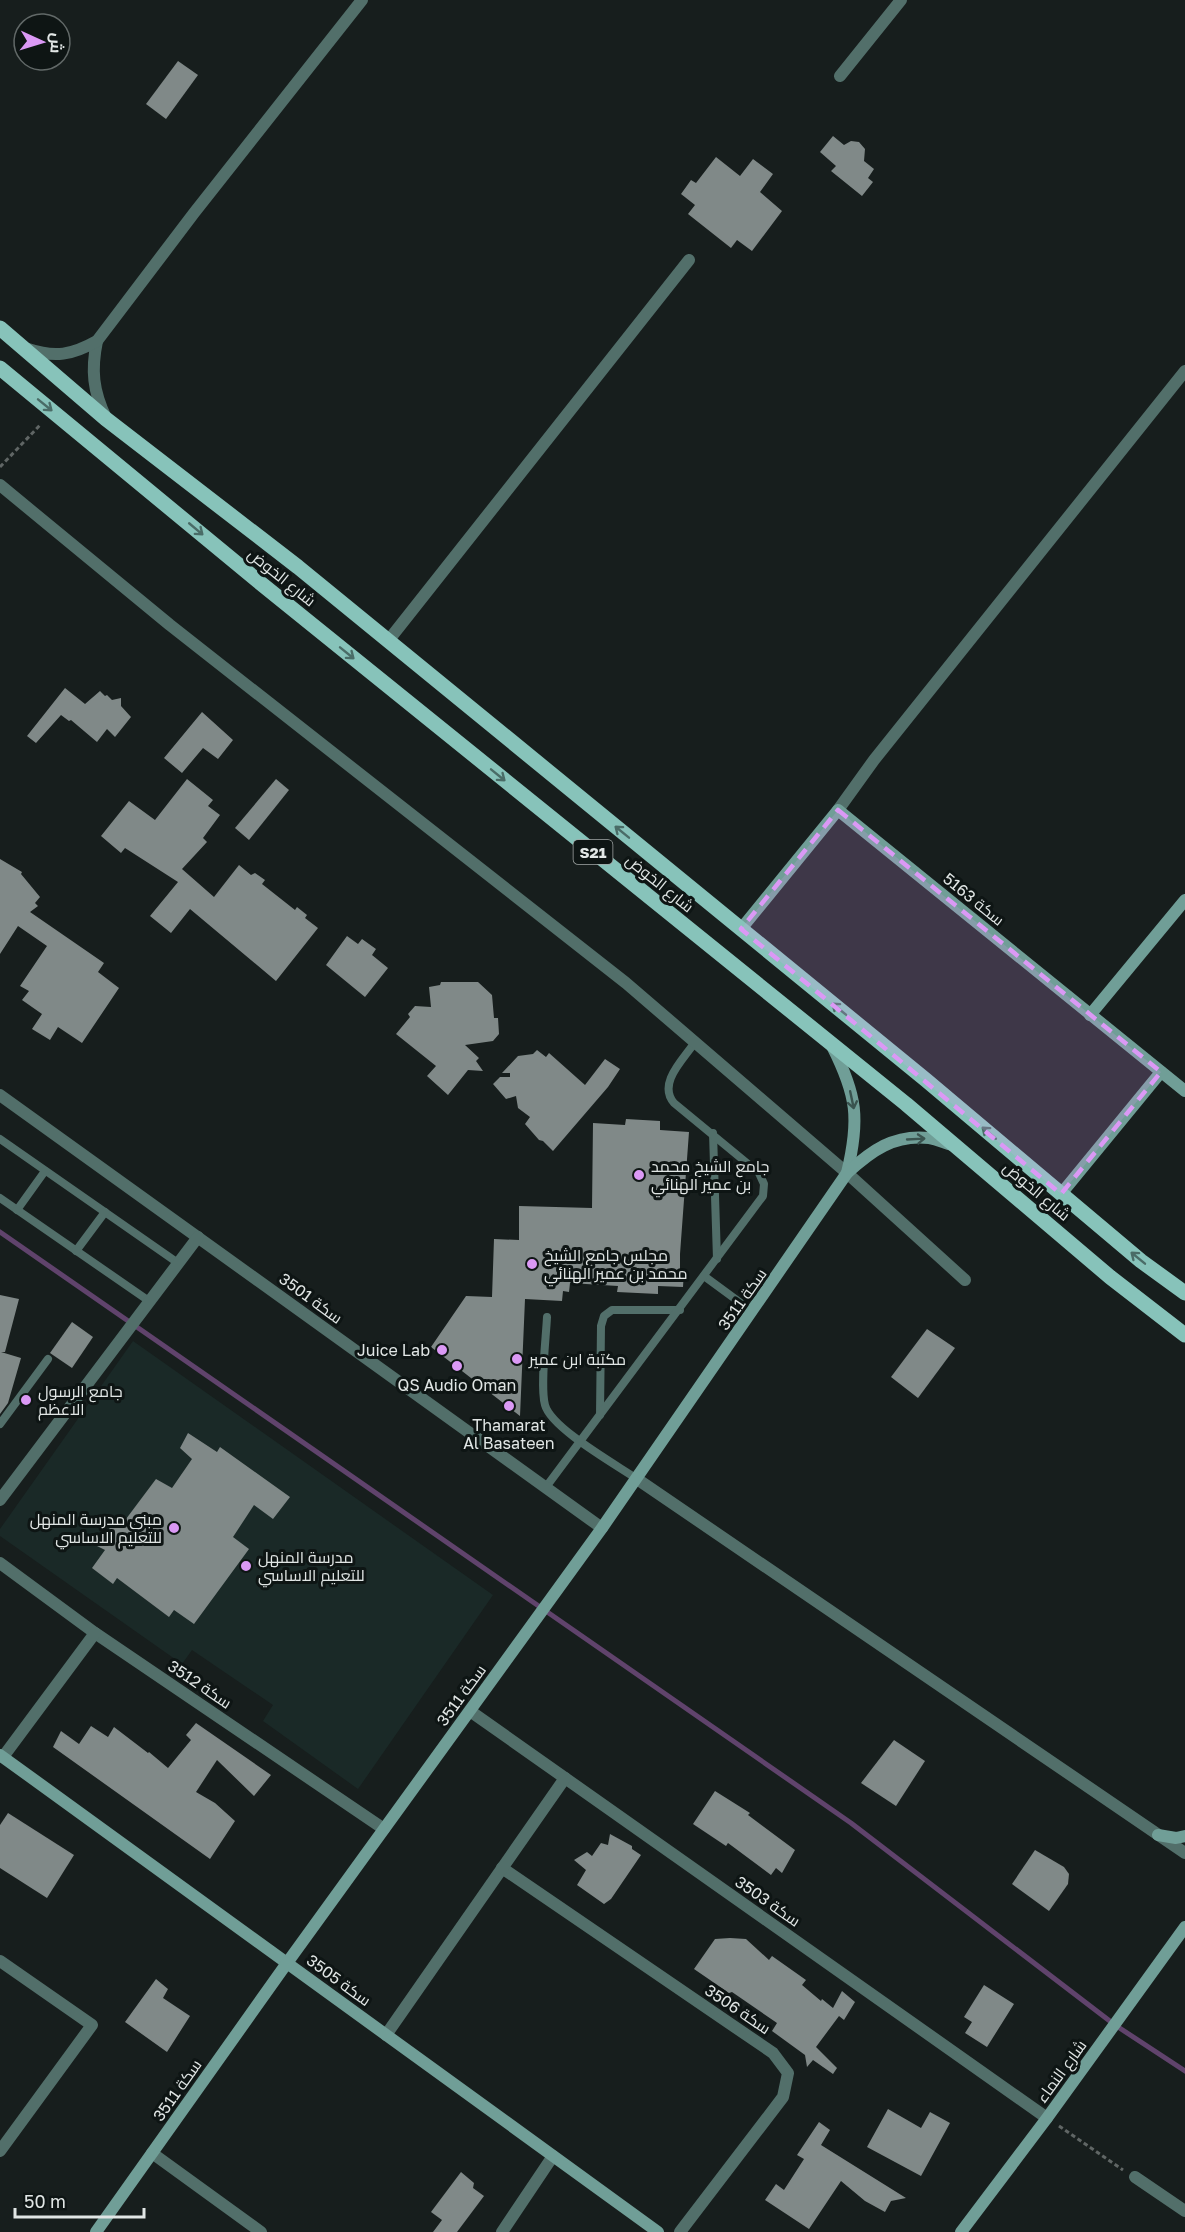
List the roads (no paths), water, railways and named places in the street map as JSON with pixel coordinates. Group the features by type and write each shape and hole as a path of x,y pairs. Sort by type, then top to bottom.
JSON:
{"main road":[{"name":"شارع الخوض","path":"0,328 106,419 298,567 926,1080 1141,1261 1185,1293"},
{"name":"شارع الخوض","path":"0,368 958,1147 1110,1277 1185,1335"}],"street":[{"path":"24,348 42,354 61,355 80,351 97,341 194,213 362,0"},
{"path":"840,76 900,0"},
{"path":"388,641 689,260"},
{"path":"97,341 93,361 93,381 106,419"},
{"path":"741,929 838,810 874,760 1185,371"},
{"path":"0,485 170,625 626,982 847,1173 965,1280"},
{"name":"سكة 5163","path":"838,810 1185,1091"},
{"path":"1090,1015 1185,900"},
{"path":"832,1046 847,1075 854,1108 855,1141 847,1173"},
{"path":"1061,1194 1161,1072"},
{"name":"سكة 3501","path":"0,1095 602,1528"},
{"path":"847,1173 870,1152 898,1140 929,1138 958,1147"},
{"name":"سكة 3511","path":"96,2232 287,1963 602,1528 847,1173"},
{"path":"0,1500 198,1237"},
{"path":"636,1479 1185,1853"},
{"name":"سكة 3512","path":"0,1563 95,1633 384,1829"},
{"path":"2,1756 95,1633"},
{"name":"سكة 3503","path":"470,1711 1047,2118"},
{"name":"سكة 3505","path":"2,1756 658,2232"},
{"path":"386,2035 565,1778"},
{"path":"1158,1835 1176,1838 1185,1836"},
{"name":"سكة 3506","path":"502,1868 773,2053 788,2073 783,2097 680,2232"},
{"name":"شارع النماء","path":"961,2232 1047,2118 1185,1927"},
{"path":"0,1961 92,2025 0,2151"},
{"path":"152,2153 261,2232"},
{"path":"502,2232 554,2157"},
{"path":"1135,2177 1185,2211"}],"lane":[{"path":"546,1487 763,1196 764,1184 759,1173 674,1102 668,1093 668,1082 695,1042"},
{"path":"712,1132 717,1259"},
{"path":"0,1140 178,1263"},
{"path":"17,1210 45,1171"},
{"path":"0,1198 149,1301"},
{"path":"76,1251 105,1212"},
{"path":"705,1276 753,1312"},
{"path":"600,1415 601,1326 604,1316 612,1310 622,1309 680,1310"},
{"path":"548,1317 544,1402 552,1418 580,1441 636,1479"},
{"path":"0,1424 48,1359"}],"waterway":[{"path":"0,1232 851,1823 1115,2025 1185,2071"}],"place":[{"name":"جامع الشيخ محمد بن عمير الهنائي","path":"639,1175"},
{"name":"مجلس جامع الشيخ محمد بن عمير الهنائي","path":"532,1264"},
{"name":"Juice Lab","path":"442,1350"},
{"name":"مكتبة ابن عمير","path":"517,1359"},
{"name":"QS Audio Oman","path":"457,1366"},
{"name":"جامع الرسول الاعظم","path":"26,1400"},
{"name":"Thamarat Al Basateen","path":"509,1406"},
{"name":"مبنى مدرسة المنهل للتعليم الاساسي","path":"174,1528"},
{"name":"مدرسة المنهل للتعليم الاساسي","path":"246,1566"}]}
